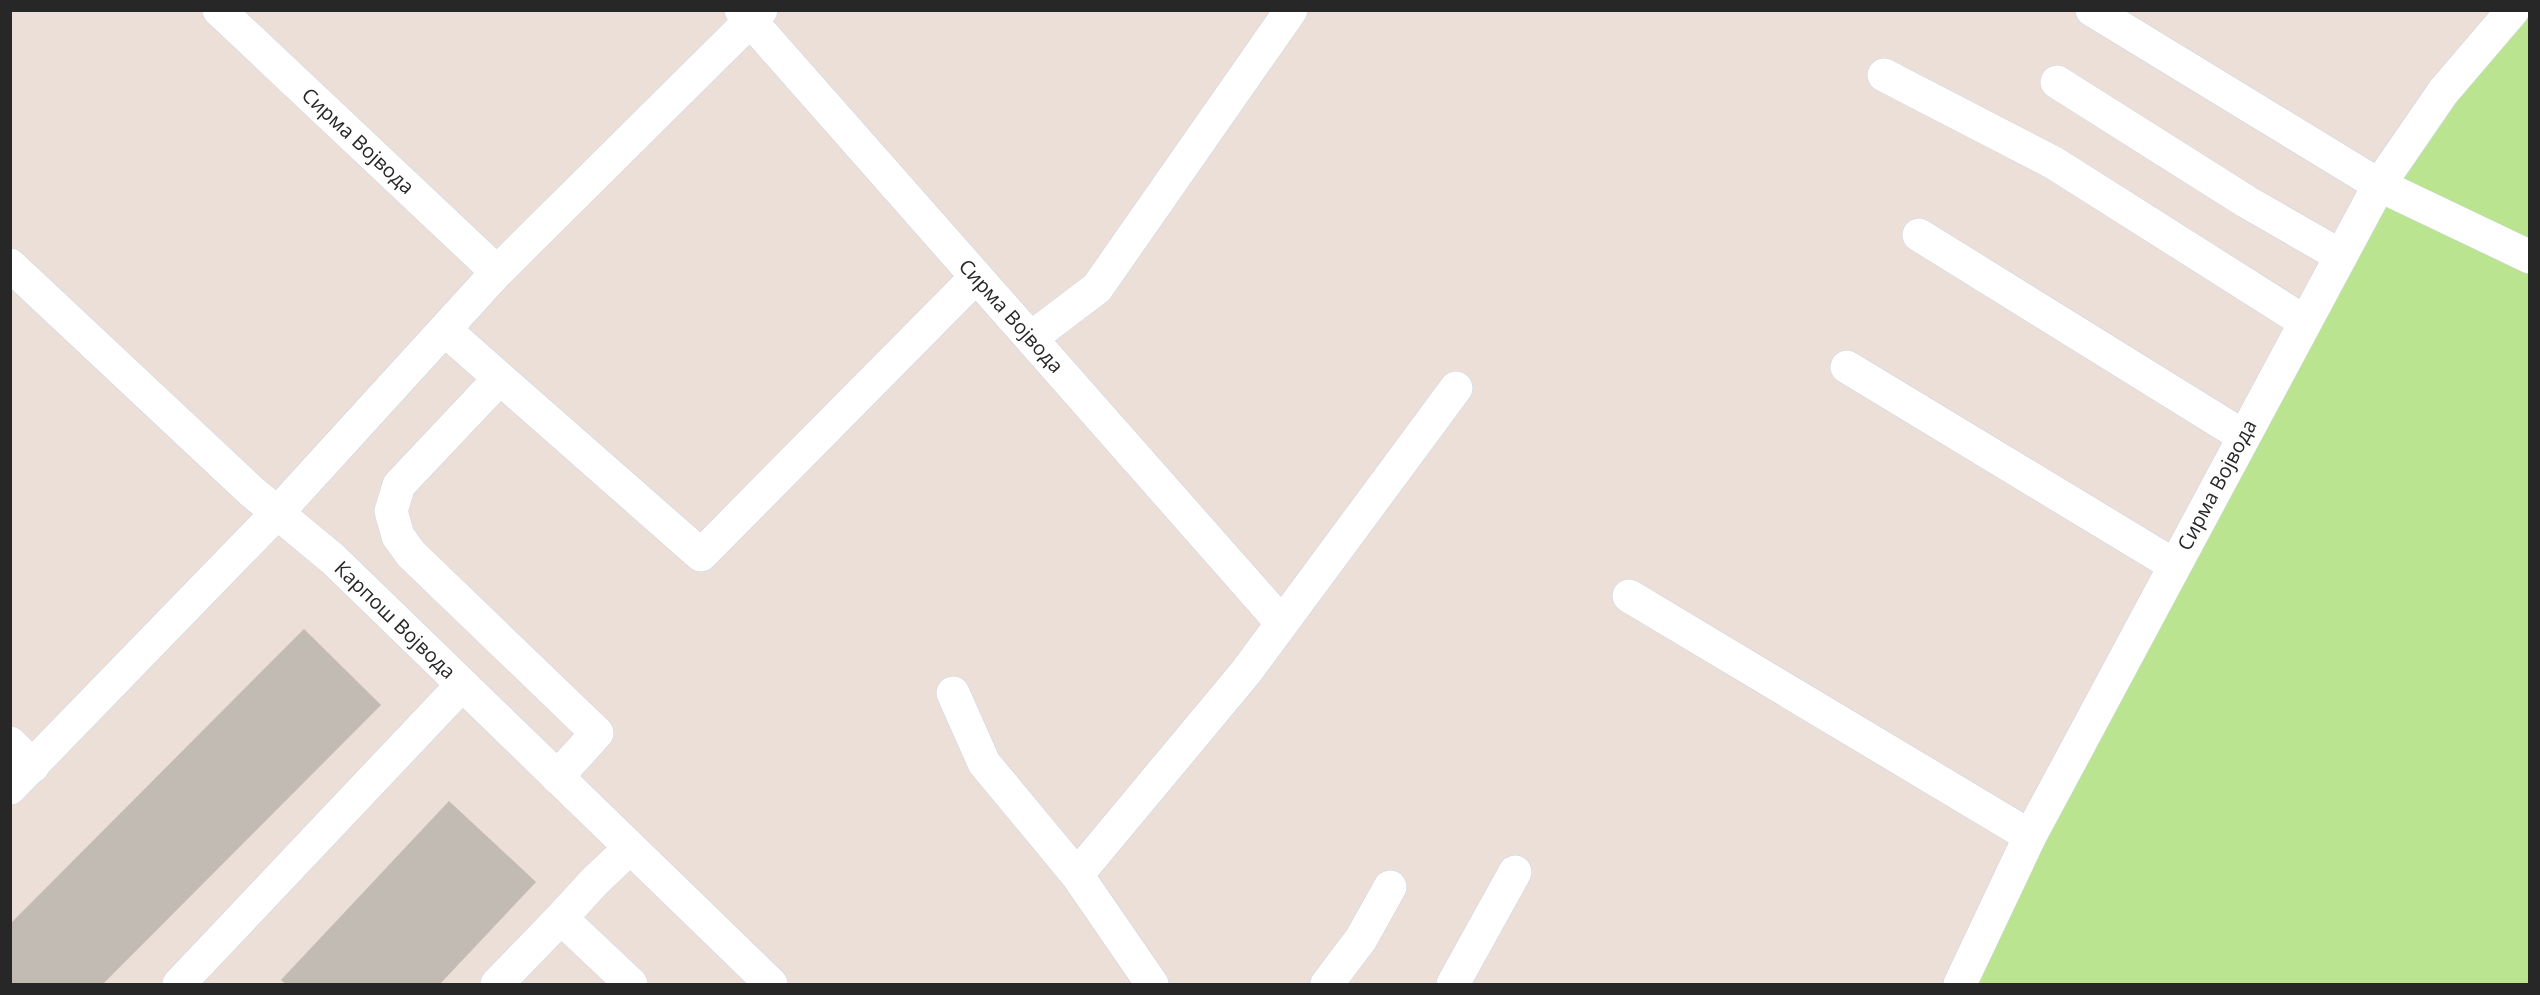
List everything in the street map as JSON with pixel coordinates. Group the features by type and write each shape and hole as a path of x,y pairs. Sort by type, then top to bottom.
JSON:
{"street":[{"name":"Сирма Војвода","path":"219,10 497,272"},
{"path":"1031,338 1097,288 1291,10"},
{"path":"2092,10 2379,185 2529,257"},
{"name":"Сирма Војвода","path":"1960,984 2030,836 2379,185 2443,92 2513,10"},
{"name":"Сирма Војвода","path":"751,14 976,277 1281,622"},
{"path":"18,765 278,512 497,272 751,14"},
{"path":"1884,75 2054,164 2305,322"},
{"path":"2057,82 2247,202 2341,256"},
{"path":"1919,235 2243,436"},
{"name":"Карпош Војвода","path":"10,265 251,490 333,559 771,984"},
{"path":"445,330 701,555 976,277"},
{"path":"1847,368 2174,565"},
{"path":"499,379 399,485 391,511 398,536 411,554 597,734 557,777"},
{"path":"1077,875 1246,672 1456,388"},
{"path":"1629,596 2030,836"},
{"path":"179,984 462,685"},
{"path":"953,693 984,763 1077,875 1152,984"},
{"path":"497,984 595,881 630,849"},
{"path":"1453,984 1515,872"},
{"path":"1327,984 1360,939 1390,887"},
{"path":"561,918 631,984"}],"green space":[{"path":"2513,11 2529,11 2529,984 1960,984 2341,256"}],"building":[{"path":"304,630 380,705 102,984 10,984 10,925"},
{"path":"449,802 535,882 439,984 287,984 282,980"}]}
